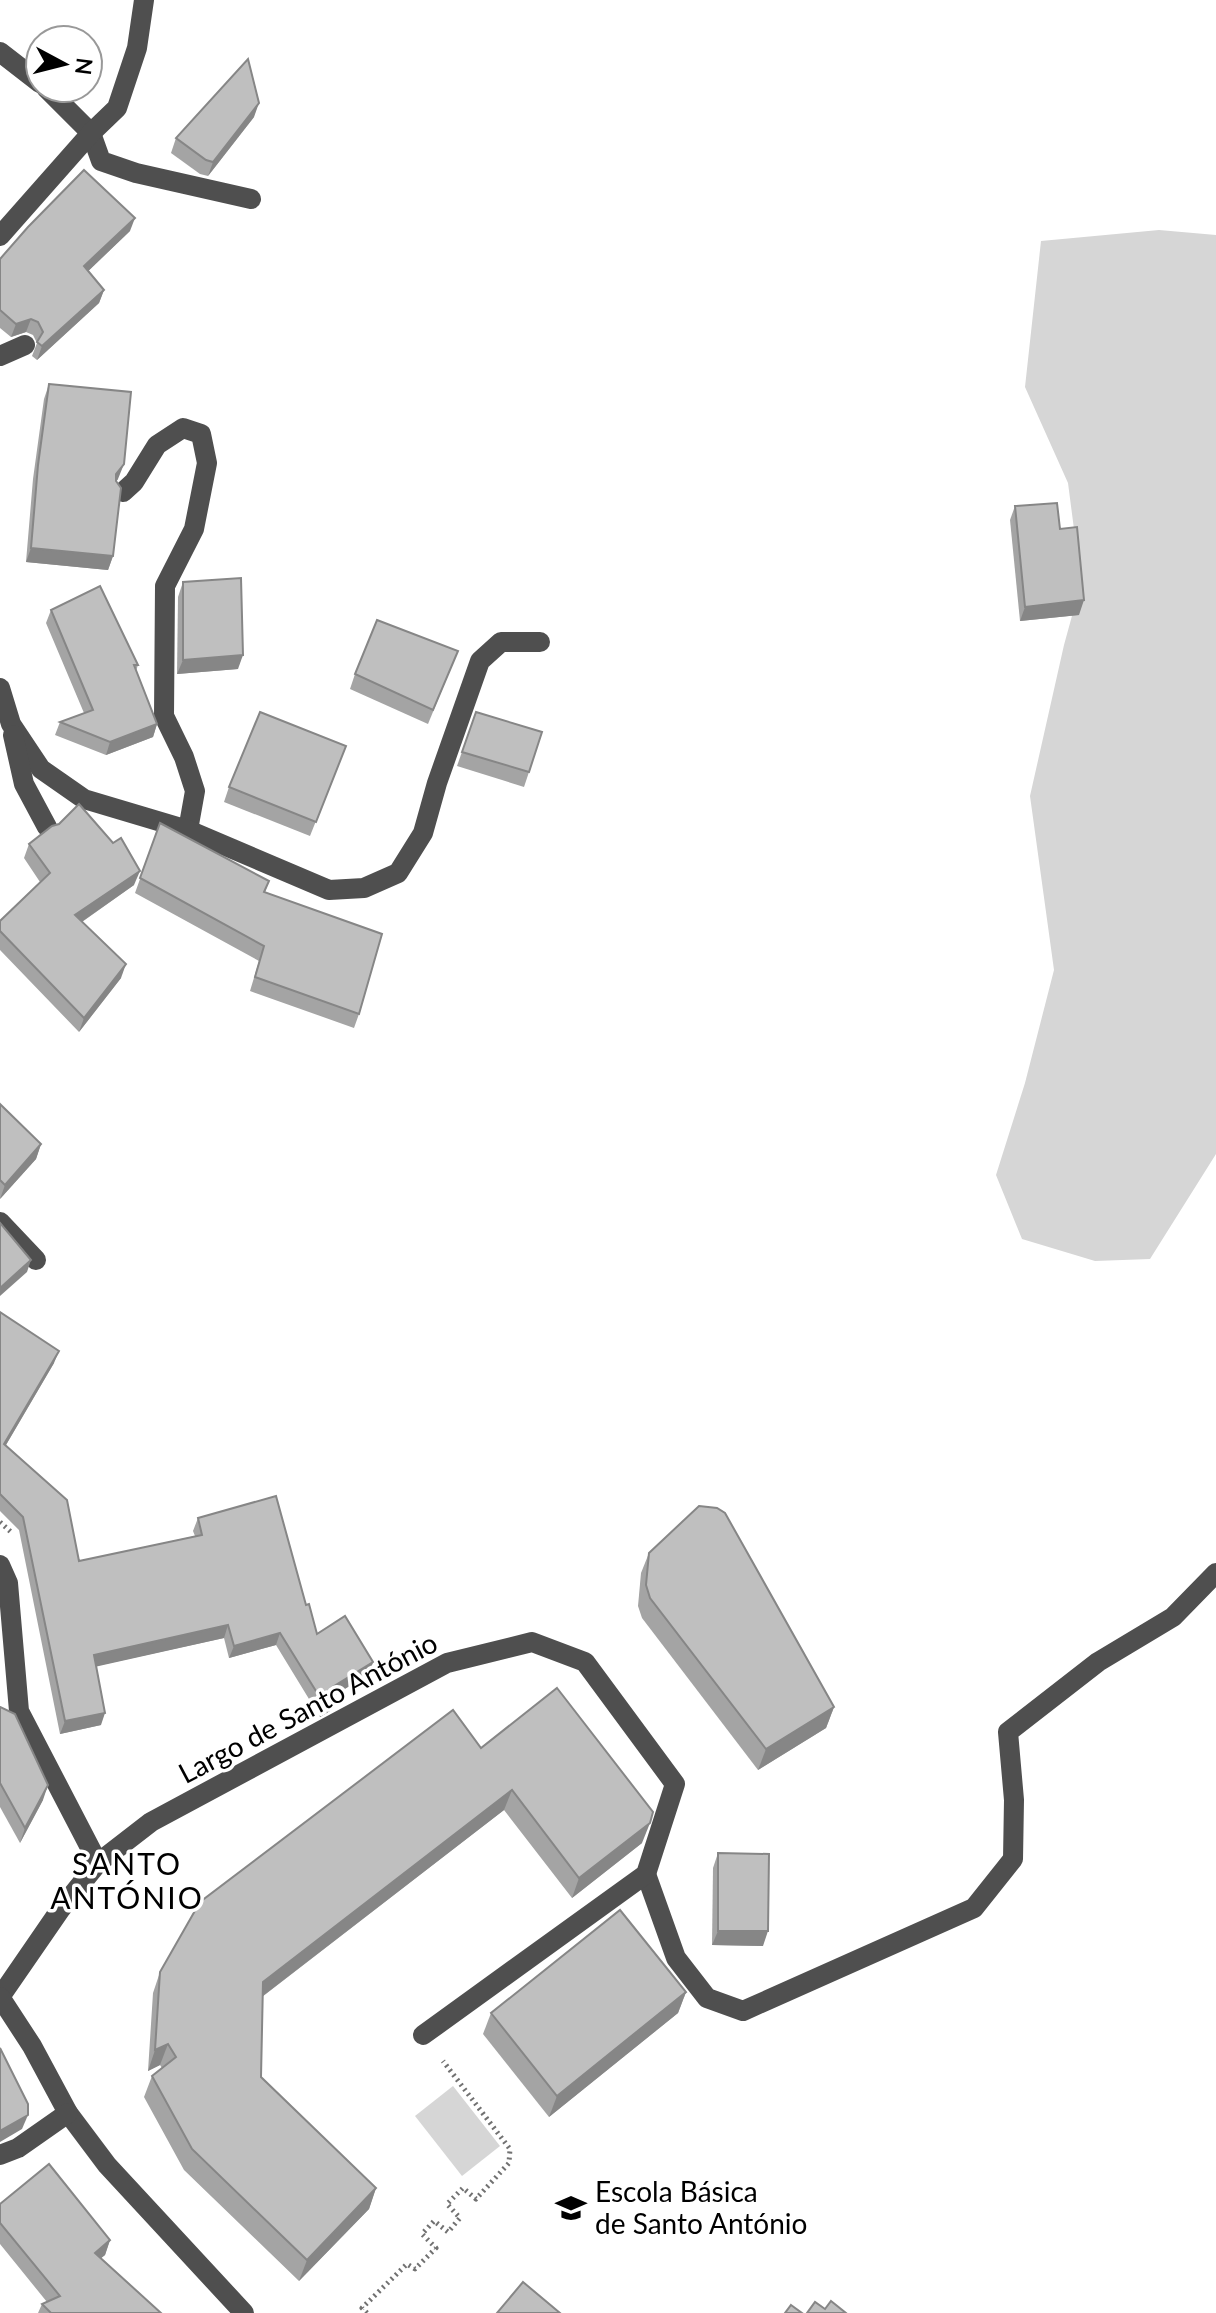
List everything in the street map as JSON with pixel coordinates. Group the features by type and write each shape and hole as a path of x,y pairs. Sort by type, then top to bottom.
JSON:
{"street":[{"path":"0,236 117,108 137,48 144,0"},
{"path":"0,52 24,71"},
{"path":"62,104 91,133 101,161 136,173 251,199"},
{"path":"0,356 25,345"},
{"path":"123,492 134,482 157,445 183,428 201,434 207,463 194,529 165,586 164,716 184,757 195,791 188,830"},
{"path":"11,724 41,769 84,799 188,830 329,890 364,888 398,873 423,833 437,783 480,661 501,642 540,642"},
{"path":"0,688 24,784 47,827"},
{"path":"0,1222 36,1260"},
{"path":"0,1565 8,1583 19,1711 98,1863"},
{"path":"423,2035 646,1874 676,1958 707,1998 743,2011 974,1908 1013,1859 1014,1800 1008,1732 1098,1662 1173,1617 1216,1573"},
{"name":"Largo de Santo António","path":"0,1997 60,1910 98,1863 151,1822 447,1663 532,1642 585,1662 675,1784 646,1874"},
{"path":"0,1997 32,2046 68,2113 107,2165 244,2313"},
{"path":"0,2155 18,2148 68,2113"}],"path":[{"path":"367,2313 362,2308 407,2264 415,2269 436,2248 422,2234 434,2221 448,2232 460,2218 447,2204 463,2188 476,2199 509,2163 510,2149 423,2035"}],"shaded area":[{"path":"1159,230 1216,235 1216,1154 1150,1259 1095,1261 1022,1239 996,1175 1025,1083 1054,970 1030,796 1081,583 1068,483 1025,387 1041,241"},
{"path":"453,2086 500,2146 462,2176 415,2116"}],"building":[{"path":"248,59 259,103 213,162 206,160 176,138"},
{"path":"84,170 135,218 84,266 104,290 42,346 37,342 43,332 38,322 31,319 16,324 0,310 0,259"},
{"path":"49,384 131,392 124,464 116,474 121,488 113,556 31,548"},
{"path":"1057,503 1060,529 1077,527 1084,600 1025,607 1015,506"},
{"path":"241,578 243,655 183,660 183,582"},
{"path":"100,586 138,665 134,665 157,724 110,742 60,722 93,710 51,610"},
{"path":"377,620 458,651 433,710 355,674"},
{"path":"260,712 346,746 316,822 229,787"},
{"path":"476,712 542,732 529,772 462,752"},
{"path":"79,804 113,843 121,838 140,871 75,915 126,964 84,1018 0,931 0,921 50,873 29,844 59,824"},
{"path":"160,823 269,881 264,892 382,934 359,1014 255,977 264,946 140,878"},
{"path":"0,1104 41,1144 5,1185 0,1180"},
{"path":"0,1223 31,1260 0,1288"},
{"path":"0,1312 59,1351 4,1444 67,1500 79,1561 202,1535 198,1518 276,1496 317,1634 345,1616 373,1662 331,1688 334,1699 324,1704 280,1633 234,1646 228,1625 94,1655 105,1713 65,1721 23,1517 0,1494"},
{"path":"699,1506 717,1508 725,1513 834,1707 766,1749 650,1598 646,1585 649,1553"},
{"path":"557,1688 653,1812 650,1823 579,1878 512,1790 263,1982 261,2077 376,2188 307,2260 192,2149 152,2076 176,2057 168,2044 155,2050 160,1972 200,1902 453,1710 481,1748"},
{"path":"0,1707 15,1714 48,1785 25,1828 0,1783"},
{"path":"718,1853 769,1854 768,1931 718,1931"},
{"path":"620,1910 686,1992 557,2096 491,2013"},
{"path":"0,2048 28,2104 28,2115 0,2131"},
{"path":"49,2164 110,2240 95,2253 161,2313 51,2313 42,2304 60,2296 0,2223 0,2204"},
{"path":"523,2282 560,2313 497,2313"},
{"path":"831,2301 846,2313 807,2313 815,2302 825,2309"},
{"path":"791,2305 802,2313 785,2313"}],"place":[{"name":"Escola Básica de Santo António","path":"571,2208"}],"district":[{"name":"SANTO ANTÓNIO","path":"127,1882"}]}
